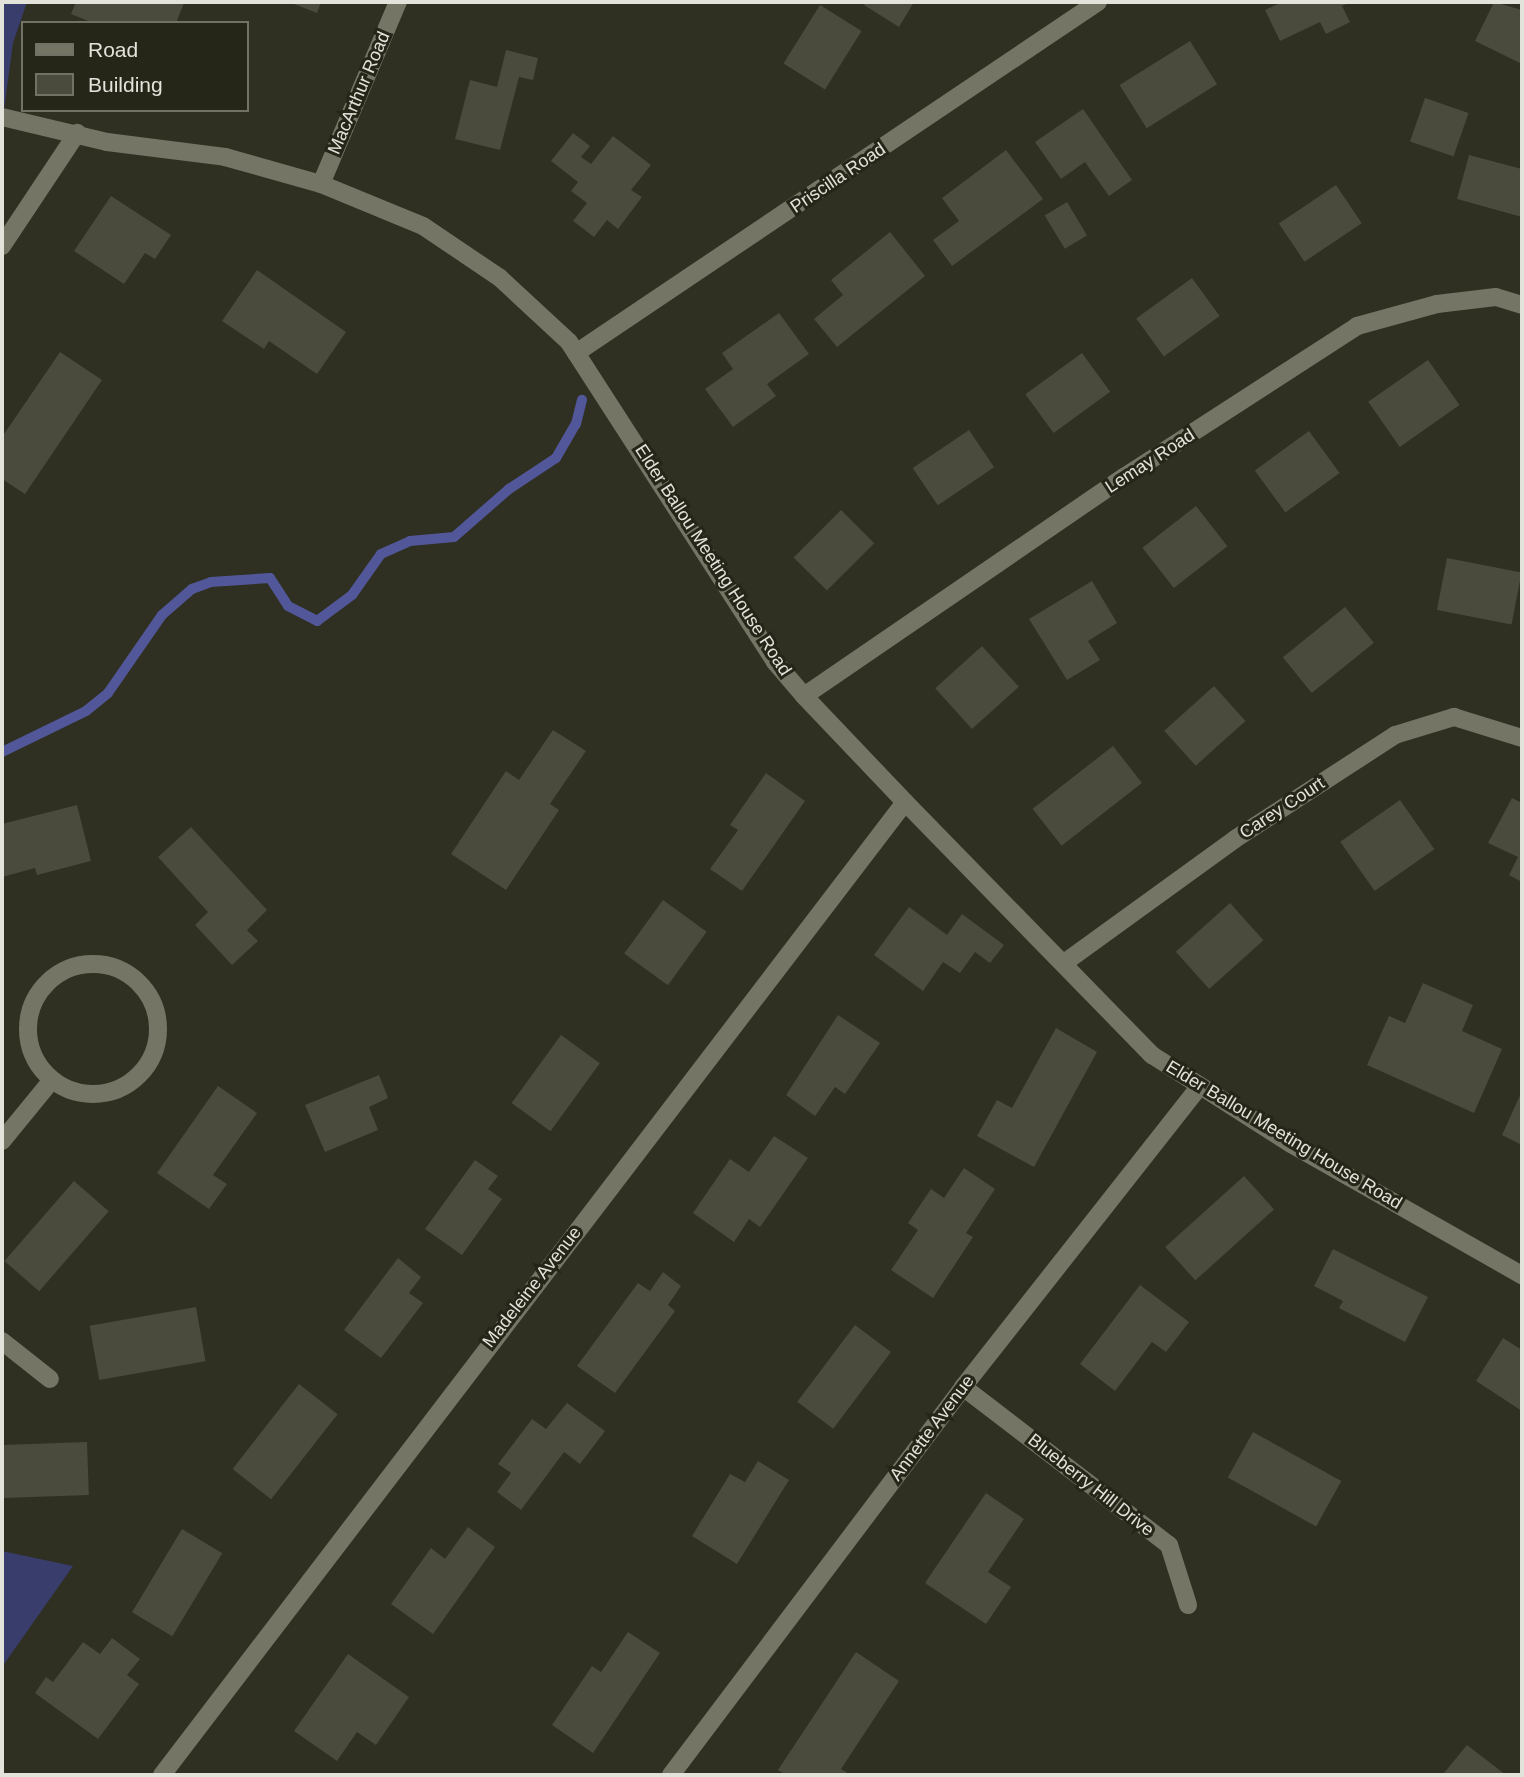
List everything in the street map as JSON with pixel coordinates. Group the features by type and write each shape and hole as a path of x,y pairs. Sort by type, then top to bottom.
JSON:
{"street":[{"name":"MacArthur Road","path":"321,184 398,2"},
{"name":"Priscilla Road","path":"576,353 1098,2"},
{"name":"Elder Ballou Meeting House Road","path":"2,117 107,142 225,157 321,184 423,226 500,278 576,353 775,663 905,802 1152,1055 1291,1144 1522,1275"},
{"path":"2,246 77,133"},
{"name":"Lemay Road","path":"804,696 1124,477 1357,326 1449,303 1496,297 1522,305"},
{"name":"Carey Court","path":"1064,963 1235,839 1395,735 1454,717 1522,738"},
{"name":"Madeleine Avenue","path":"162,1775 905,802"},
{"path":"89,964 112,967 131,977 156,1012 154,1052 144,1070 110,1092 80,1092 52,1080 37,1063 29,1043 28,1020 41,990 67,969 89,964"},
{"path":"2,1141 52,1080"},
{"name":"Annette Avenue","path":"671,1775 963,1387 1200,1086"},
{"path":"2,1341 50,1379"},
{"name":"Blueberry Hill Drive","path":"963,1387 1168,1545 1188,1605"}],"shaded area":[{"path":"2,2 27,2 13,43 4,110"},
{"path":"2,1551 73,1566 2,1667"}],"building":[{"path":"76,2 184,3 177,21 88,21 71,14"},
{"path":"289,2 321,2 317,13"},
{"path":"866,2 914,2 899,27 864,5"},
{"path":"1282,2 1351,2 1342,6 1350,22 1326,34 1320,22 1280,41 1265,10"},
{"path":"1494,2 1522,10 1522,64 1475,41"},
{"path":"820,5 862,31 825,89 783,64"},
{"path":"1190,41 1217,84 1147,128 1120,85"},
{"path":"506,50 538,58 533,80 519,77 500,150 455,139 470,80 497,87"},
{"path":"1425,98 1468,113 1454,156 1410,141"},
{"path":"1083,109 1132,180 1109,196 1085,162 1061,179 1035,142"},
{"path":"573,133 590,146 581,157 591,164 613,136 651,165 631,190 642,197 618,229 607,220 594,237 573,221 587,203 571,191 578,182 551,161"},
{"path":"1006,150 1043,199 952,266 933,240 959,221 942,198"},
{"path":"1469,155 1522,169 1522,217 1457,199"},
{"path":"1336,185 1362,223 1305,262 1279,224"},
{"path":"111,196 171,235 155,259 145,253 124,284 74,251"},
{"path":"1067,202 1087,235 1065,249 1045,215"},
{"path":"890,232 925,276 837,347 814,319 843,295 831,280"},
{"path":"257,270 346,332 317,374 269,341 264,349 222,321"},
{"path":"1192,278 1220,316 1164,357 1136,319"},
{"path":"779,313 809,354 767,384 776,396 733,427 705,389 733,369 722,353"},
{"path":"60,352 102,380 25,494 2,479 2,437"},
{"path":"1082,353 1110,392 1054,433 1025,394"},
{"path":"1428,360 1460,405 1400,447 1368,402"},
{"path":"969,430 994,467 938,505 913,468"},
{"path":"1309,431 1340,473 1285,512 1255,470"},
{"path":"1196,506 1227,546 1174,588 1142,548"},
{"path":"841,510 874,543 827,591 794,557"},
{"path":"1447,558 1522,573 1511,625 1437,610"},
{"path":"1092,581 1117,623 1088,641 1100,660 1067,680 1029,619"},
{"path":"1345,607 1374,643 1312,693 1283,657"},
{"path":"982,646 1019,687 972,729 935,688"},
{"path":"1214,686 1245,721 1196,766 1164,731"},
{"path":"553,730 586,751 550,804 559,810 506,890 451,854 506,771 519,780"},
{"path":"1113,746 1142,783 1062,846 1033,809"},
{"path":"766,773 805,801 742,891 710,869 738,830 730,825"},
{"path":"1512,798 1522,803 1522,882 1509,875 1518,857 1488,843"},
{"path":"1400,800 1434,849 1375,891 1340,842"},
{"path":"77,805 91,861 37,875 35,868 2,877 2,824"},
{"path":"191,827 267,910 247,930 258,941 232,965 195,925 208,912 158,857"},
{"path":"663,900 707,932 668,985 624,953"},
{"path":"1230,903 1263,940 1209,989 1176,952"},
{"path":"909,907 947,935 962,914 1004,945 990,963 975,952 960,973 943,962 923,991 874,955"},
{"path":"1423,983 1473,1005 1462,1031 1502,1049 1474,1113 1367,1065 1389,1016 1405,1023"},
{"path":"838,1015 880,1043 845,1094 835,1087 815,1116 786,1095"},
{"path":"1056,1028 1097,1052 1034,1167 977,1136 997,1100 1012,1108"},
{"path":"561,1035 600,1063 550,1131 512,1103"},
{"path":"379,1075 388,1098 369,1107 378,1130 325,1152 305,1105"},
{"path":"218,1086 257,1113 213,1175 227,1184 209,1209 157,1173"},
{"path":"1522,1091 1522,1145 1502,1135"},
{"path":"774,1136 808,1158 760,1227 749,1219 734,1242 693,1213 730,1159 749,1172"},
{"path":"475,1160 498,1176 488,1189 502,1199 462,1255 425,1229"},
{"path":"964,1168 995,1189 966,1233 973,1237 933,1298 891,1270 918,1230 908,1223 931,1189 944,1198"},
{"path":"1244,1176 1274,1209 1195,1280 1165,1247"},
{"path":"74,1181 109,1211 39,1291 4,1261"},
{"path":"1333,1249 1428,1297 1405,1342 1339,1308 1343,1301 1314,1286"},
{"path":"398,1258 421,1277 409,1293 423,1303 381,1358 344,1330"},
{"path":"663,1272 681,1286 668,1305 675,1311 615,1393 577,1366 638,1283 650,1291"},
{"path":"1140,1285 1189,1322 1166,1352 1152,1342 1115,1391 1080,1364"},
{"path":"196,1307 206,1361 99,1380 90,1326"},
{"path":"855,1325 891,1352 833,1429 797,1402"},
{"path":"1503,1338 1522,1350 1522,1411 1476,1381"},
{"path":"299,1384 338,1414 271,1499 233,1469"},
{"path":"567,1403 605,1431 580,1464 564,1452 521,1510 497,1492 511,1473 498,1464 532,1419 546,1429"},
{"path":"1253,1432 1341,1481 1316,1526 1228,1477"},
{"path":"87,1442 89,1495 4,1498 2,1445"},
{"path":"758,1461 789,1480 737,1564 692,1536 730,1474 745,1482"},
{"path":"986,1493 1024,1519 988,1572 1011,1587 986,1624 925,1583"},
{"path":"468,1527 495,1547 433,1634 391,1604 431,1548 445,1559"},
{"path":"182,1529 222,1553 172,1636 132,1612"},
{"path":"628,1632 660,1653 593,1753 552,1725 592,1666 601,1672"},
{"path":"112,1638 140,1659 127,1675 139,1684 98,1739 35,1693 46,1677 53,1682 83,1642 100,1654"},
{"path":"856,1652 899,1681 841,1769 851,1775 786,1775 778,1770"},
{"path":"348,1654 409,1697 376,1745 357,1732 337,1761 294,1731"},
{"path":"1467,1745 1506,1775 1444,1773"}],"waterway":[{"path":"2,752 86,711 108,693 162,615 192,589 211,582 270,578 288,606 317,621 352,595 381,554 410,541 454,537 509,489 556,458 576,424 582,400"}]}
